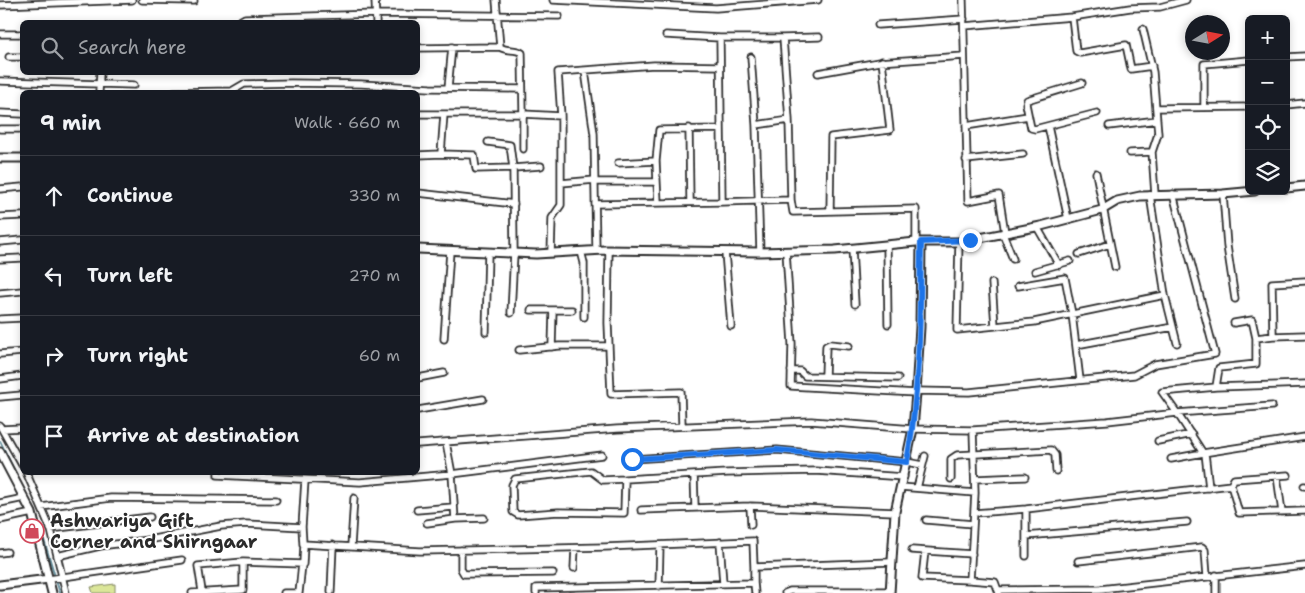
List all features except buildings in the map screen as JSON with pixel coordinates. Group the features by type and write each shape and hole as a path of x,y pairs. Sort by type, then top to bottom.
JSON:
{"street":[{"path":"0,5 132,0"},
{"path":"142,0 194,0"},
{"path":"375,0 376,20"},
{"path":"496,0 500,47"},
{"path":"552,0 716,8 818,0"},
{"path":"963,0 968,201 998,195 1004,234 1012,259"},
{"path":"1156,0 1158,7"},
{"path":"964,26 1072,17 1130,8 1158,7 1186,0"},
{"path":"242,20 245,18 375,14 559,16"},
{"path":"1072,17 1076,51 1087,52 1126,45 1131,69 1152,66"},
{"path":"878,25 964,18"},
{"path":"1143,29 1152,66 1158,134 1152,152 1152,195 1165,295 1177,343"},
{"path":"0,34 20,34"},
{"path":"666,35 720,38 819,37"},
{"path":"720,38 722,202"},
{"path":"783,38 789,120 791,200 794,212 916,209 919,242 920,328 913,429 895,512 890,592 790,591 785,593"},
{"path":"420,48 500,47 505,50 518,50 522,53 523,149"},
{"path":"448,88 452,48"},
{"path":"818,73 882,61 964,56"},
{"path":"1290,58 1305,56"},
{"path":"9,57 20,57"},
{"path":"751,57 756,125 760,252"},
{"path":"1204,107 1204,64 1245,60"},
{"path":"830,211 830,137 890,130 882,61"},
{"path":"551,253 552,218 560,208 561,183 558,72 654,65 720,66"},
{"path":"585,71 594,134 596,250"},
{"path":"99,90 100,75"},
{"path":"0,81 134,85"},
{"path":"1082,83 1029,100 1026,104 1032,129 1097,113"},
{"path":"234,90 241,85 248,84 361,84 522,89"},
{"path":"1290,105 1305,103"},
{"path":"1156,108 1245,107"},
{"path":"0,113 20,114"},
{"path":"420,114 560,116"},
{"path":"441,154 444,114"},
{"path":"966,126 1028,116"},
{"path":"756,125 789,120"},
{"path":"1109,126 1157,120"},
{"path":"1048,126 1068,219"},
{"path":"658,203 656,161 660,130 689,128 721,129"},
{"path":"689,128 690,202"},
{"path":"0,129 20,129"},
{"path":"488,142 510,145 514,204 511,313"},
{"path":"1130,152 1152,152"},
{"path":"966,160 1022,154"},
{"path":"420,155 474,155 476,169 541,166"},
{"path":"0,158 20,158"},
{"path":"618,163 656,161"},
{"path":"1096,173 1115,268"},
{"path":"561,183 595,181 657,182"},
{"path":"1290,188 1305,186"},
{"path":"0,189 20,187"},
{"path":"420,249 514,253 596,250 760,252 852,248 919,242 959,242 1068,219 1102,210 1117,201 1152,195 1245,192"},
{"path":"420,193 514,204"},
{"path":"786,251 792,344 791,386 916,392 969,392 1134,376 1155,364 1216,354 1173,194"},
{"path":"1223,194 1227,246 1235,299"},
{"path":"595,204 791,200"},
{"path":"0,217 20,216"},
{"path":"1037,227 1059,264"},
{"path":"0,242 20,240"},
{"path":"959,242 957,330 1034,322 1165,295"},
{"path":"1079,254 1110,244"},
{"path":"887,245 888,324"},
{"path":"852,248 855,304"},
{"path":"609,250 611,394 681,392 682,426"},
{"path":"444,339 450,251"},
{"path":"581,251 584,263 584,317"},
{"path":"486,332 488,252"},
{"path":"726,252 731,326"},
{"path":"0,259 20,258"},
{"path":"1035,271 1070,261"},
{"path":"1018,286 1065,278 1072,314 1080,380"},
{"path":"1273,336 1272,284 1305,281"},
{"path":"992,283 995,326"},
{"path":"0,293 20,291"},
{"path":"531,310 572,310"},
{"path":"552,310 552,347"},
{"path":"0,319 20,318"},
{"path":"1216,387 1219,368 1256,364 1256,338 1252,320 1234,323"},
{"path":"1076,345 1173,327"},
{"path":"1256,338 1305,335"},
{"path":"825,376 826,346 830,344 849,346"},
{"path":"519,350 552,347 609,346"},
{"path":"0,354 20,352"},
{"path":"791,371 800,371 804,376 898,378"},
{"path":"420,378 444,374"},
{"path":"0,379 20,376"},
{"path":"1209,488 1204,453 1162,392 1216,387 1305,384"},
{"path":"0,397 20,395"},
{"path":"420,410 483,399"},
{"path":"420,444 617,428 811,421 913,429 973,430 1107,421 1177,413 1272,406"},
{"path":"1,427 20,428"},
{"path":"1,427 20,456"},
{"path":"970,580 975,492 973,430"},
{"path":"1158,441 1192,434"},
{"path":"1171,459 1305,437"},
{"path":"446,442 452,474 455,519"},
{"path":"632,459 777,450 922,465"},
{"path":"951,479 952,457 975,454 1052,450 1055,455 1056,471"},
{"path":"0,452 32,513 51,579 52,593"},
{"path":"218,475 360,482 452,474 602,454"},
{"path":"917,488 924,456"},
{"path":"625,479 624,513 558,512 516,515 513,512 512,485 515,479 591,471 603,480 694,475 816,471 904,477"},
{"path":"27,475 50,529 66,593"},
{"path":"694,475 695,507"},
{"path":"1288,475 1234,479 1231,485 1239,513 1305,511"},
{"path":"1277,476 1282,512"},
{"path":"975,479 1025,477"},
{"path":"284,593 299,593 304,544 302,527 305,480"},
{"path":"974,513 1026,509 1231,485"},
{"path":"901,487 975,492"},
{"path":"0,503 24,498"},
{"path":"41,507 111,498 276,500"},
{"path":"351,546 354,498"},
{"path":"750,506 751,525"},
{"path":"641,510 750,506 895,512"},
{"path":"417,510 453,507"},
{"path":"1026,509 1026,556"},
{"path":"0,520 32,513"},
{"path":"50,529 150,517"},
{"path":"427,524 455,519 484,518"},
{"path":"926,520 973,524"},
{"path":"1026,536 1188,522"},
{"path":"57,556 100,546 148,540 221,526 246,524 302,527"},
{"path":"304,544 420,551 575,548 753,541 755,593"},
{"path":"720,542 723,583"},
{"path":"331,592 333,545"},
{"path":"659,586 660,545"},
{"path":"1078,561 1202,547 1205,550 1216,593"},
{"path":"574,568 575,548"},
{"path":"461,550 461,569 464,574 553,573"},
{"path":"912,550 972,554"},
{"path":"925,551 922,578 992,581 996,583 999,592 1100,589 1211,575 1305,566"},
{"path":"0,585 182,560"},
{"path":"202,591 198,566 243,562 302,564"},
{"path":"192,593 243,590 243,562"},
{"path":"754,567 891,562"},
{"path":"536,593 536,588 555,590 754,582"}],"green space":[{"path":"115,584 115,593 93,593 91,587"}],"waterway":[{"path":"0,441 34,511"},
{"path":"37,517 60,593"}],"place":[{"name":"Ashwariya Gift Corner and Shirngaar","path":"32,531"}],"route":[{"path":"632,459 777,450 907,462 913,429 916,391 920,328 921,242 959,242 970,240"}]}
